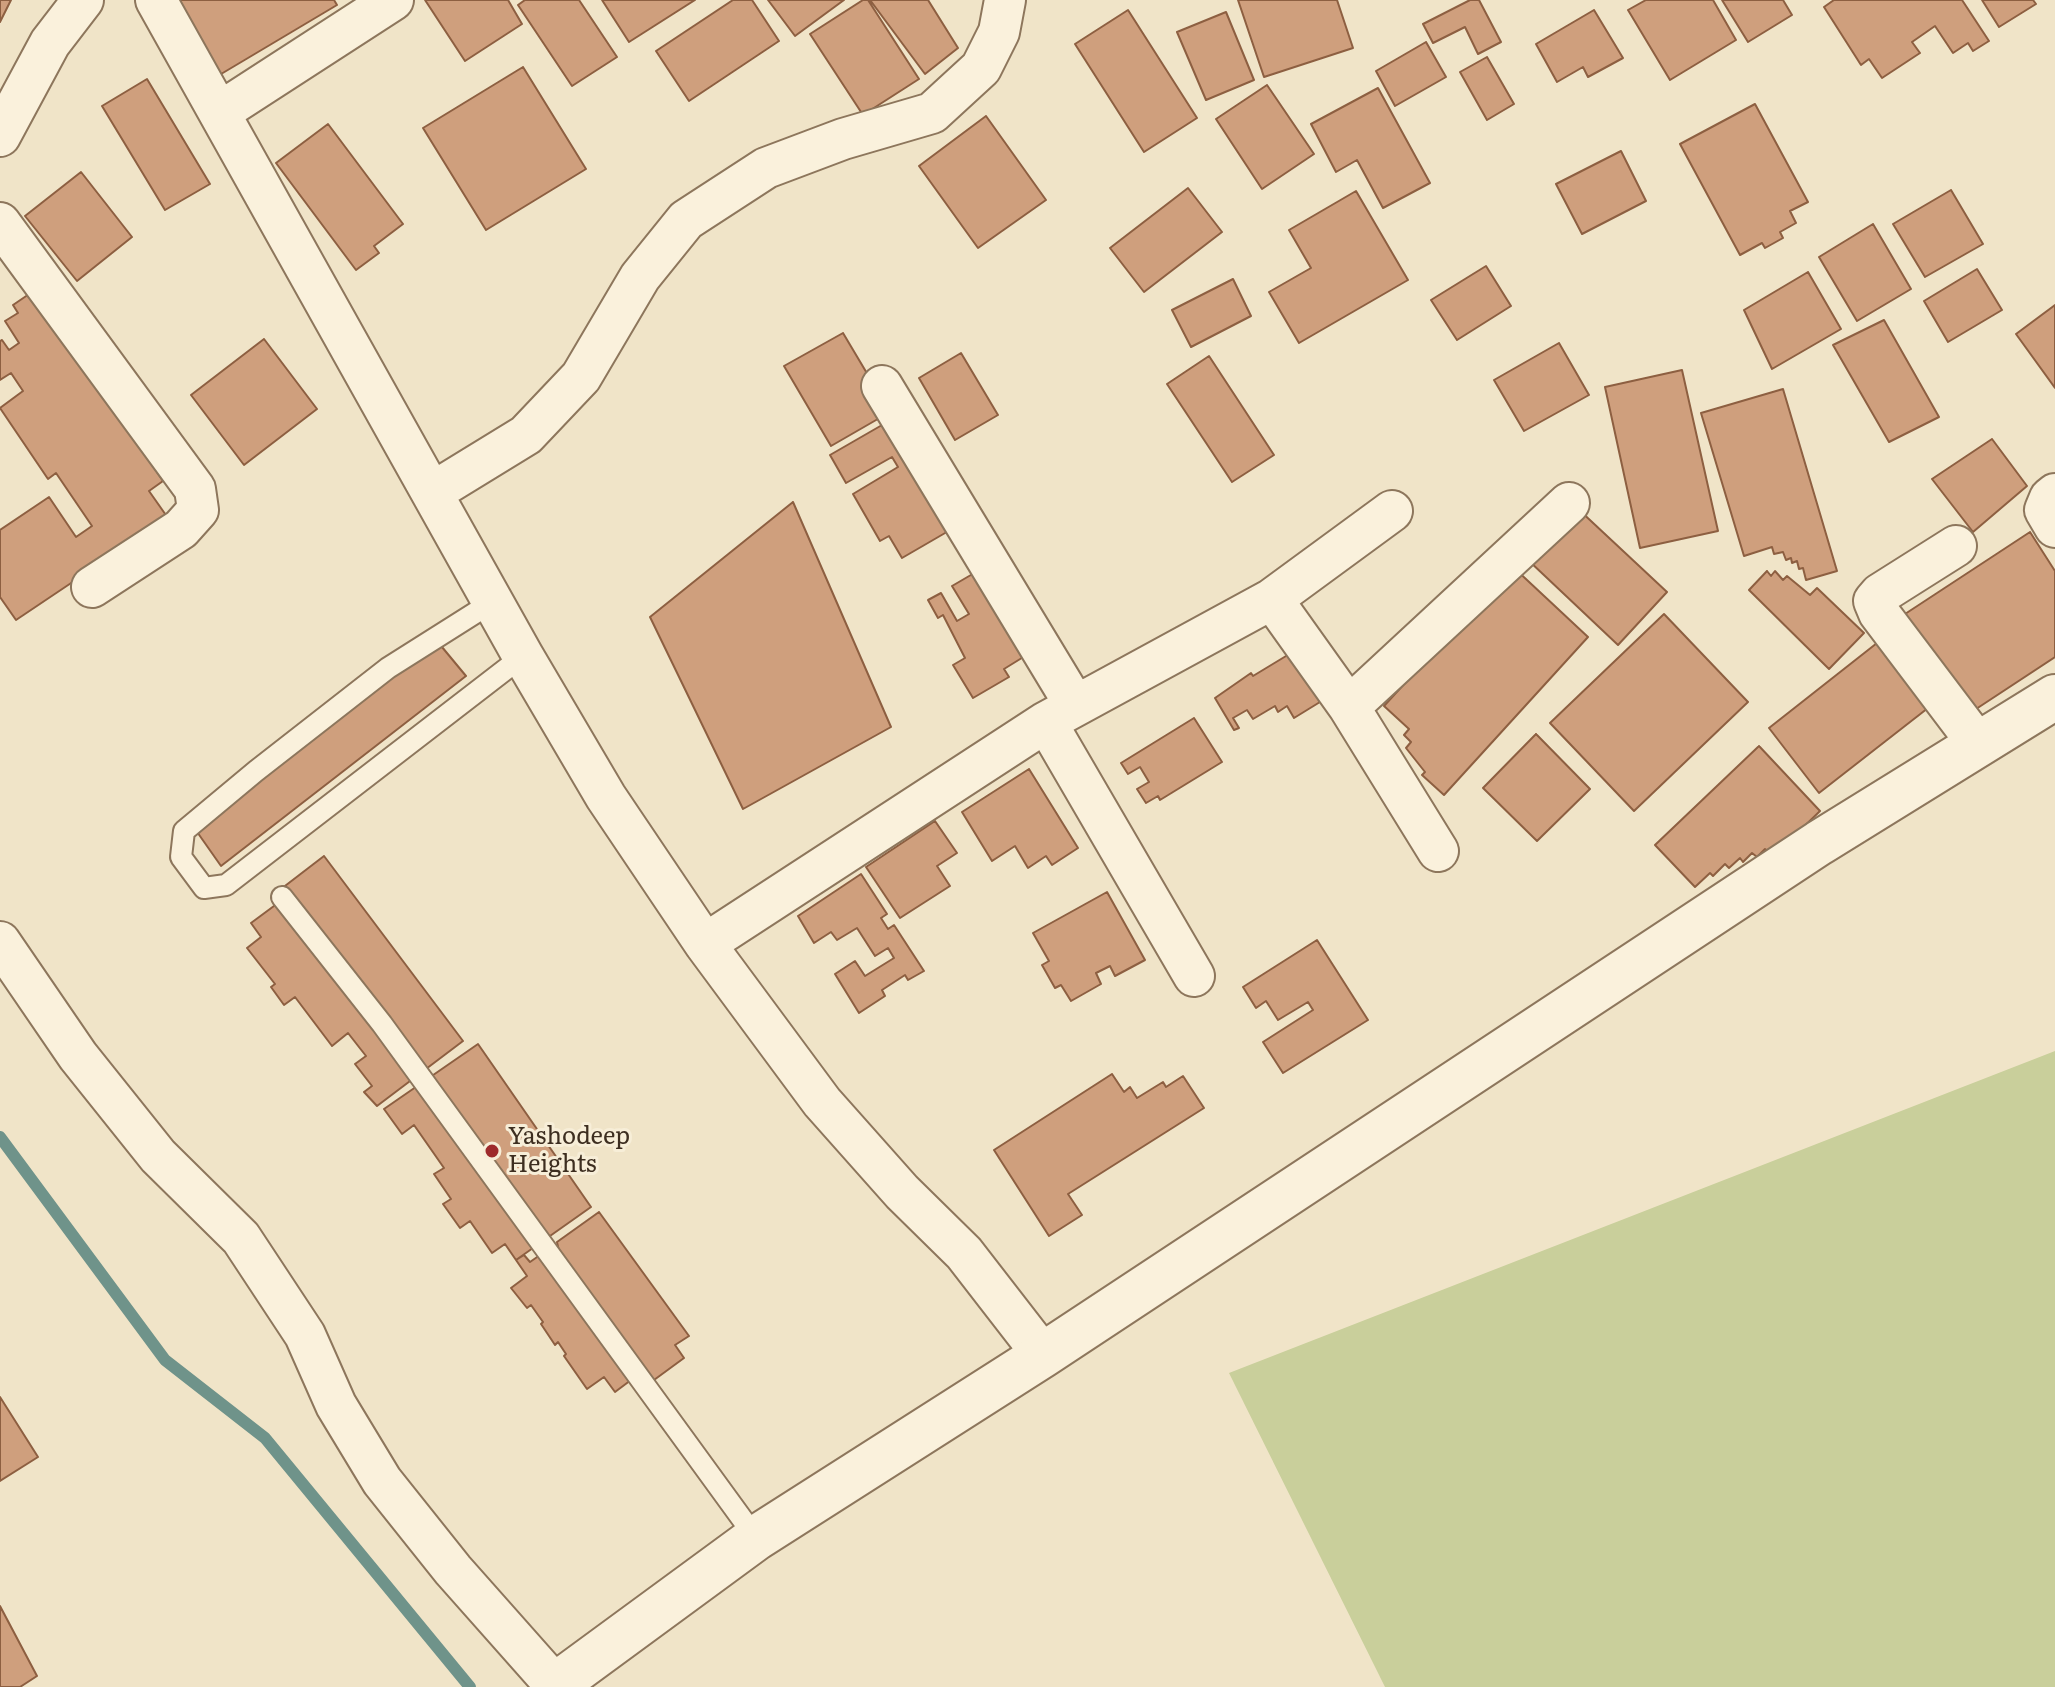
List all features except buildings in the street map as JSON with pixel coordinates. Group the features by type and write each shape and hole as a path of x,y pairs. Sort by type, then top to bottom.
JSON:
{"street":[{"path":"0,136 50,43 83,0"},
{"path":"156,0 523,656 606,797 705,944 822,1102 902,1192 964,1253 1043,1355"},
{"path":"220,112 393,0"},
{"path":"433,492 526,435 581,377 640,277 686,220 766,168 843,139 932,113 981,68 999,32 1005,0"},
{"path":"0,223 195,489 198,510 181,529 92,587"},
{"path":"882,386 1060,714 1194,976"},
{"path":"2055,494 2045,510 2055,527"},
{"path":"1349,707 1569,503"},
{"path":"705,944 1060,714 1272,599 1392,511"},
{"path":"1956,546 1880,594 1874,601 1879,613 1978,744"},
{"path":"1272,599 1349,707 1438,851"},
{"path":"0,942 78,1056 158,1156 241,1238 305,1335 336,1405 382,1481 453,1570 554,1686 756,1538 1043,1355 1819,843 2055,697"}],"lane":[{"path":"494,601 388,668 256,771 184,831 181,857 204,888 226,885 523,656"},
{"path":"282,897 382,1024 756,1538"}],"green space":[{"path":"2055,1051 2055,1687 1385,1687 1229,1373"}],"waterway":[{"path":"0,1137 165,1360 265,1438 470,1687"}],"place":[{"name":"Yashodeep Heights","path":"492,1151"}]}
